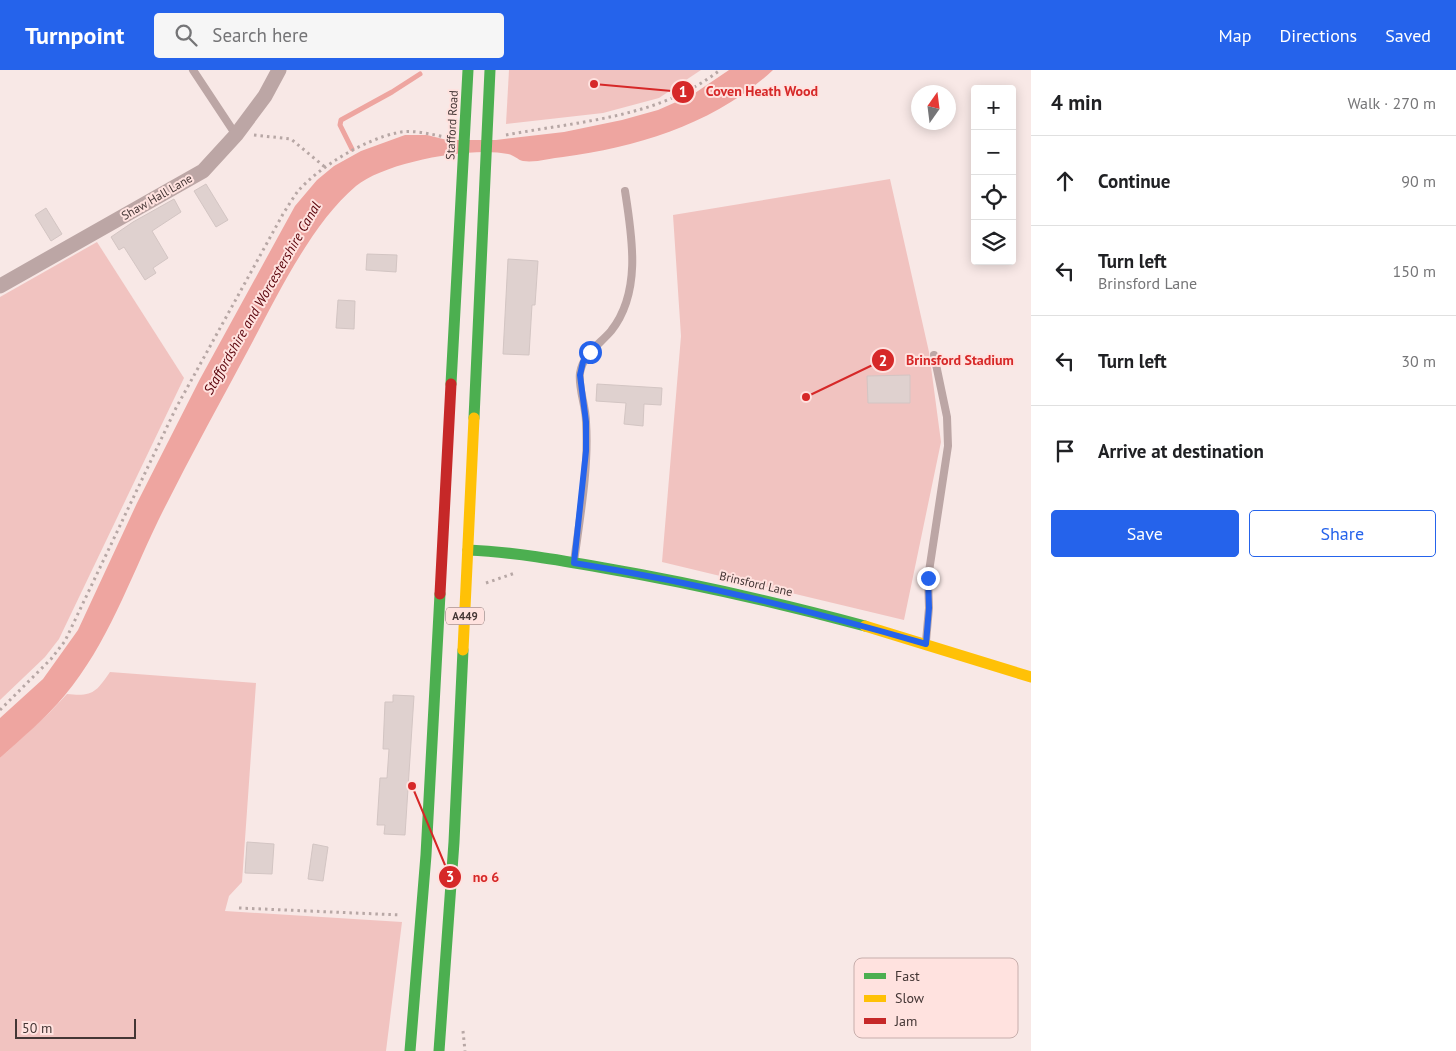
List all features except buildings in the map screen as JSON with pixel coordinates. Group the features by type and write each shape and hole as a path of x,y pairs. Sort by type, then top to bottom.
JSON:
{"main road":[{"name":"Stafford Road","path":"421,916 468,70"},
{"name":"A449","path":"439,1051 454,842 490,70"},
{"name":"Brinsford Lane","path":"468,550 574,563 642,574 736,593 926,644 1031,677"},
{"name":"A449","path":"410,1051 421,916"}],"street":[{"name":"Shaw Hall Lane","path":"0,286 203,171 236,135 265,96 279,70"}],"lane":[{"path":"193,70 236,135"},
{"path":"574,563 586,451 586,422 580,375 583,362 620,317 631,281 633,260 625,191"},
{"path":"926,644 929,608 928,578 948,446 947,417 934,355"}],"path":[{"path":"505,136 617,117 661,103 700,86 720,70"},
{"path":"0,710 51,659 65,642 176,408 283,214 298,192 345,154 397,132 420,132 449,138"},
{"path":"236,135 266,134 291,139 326,168"},
{"path":"480,585 514,573 524,574"},
{"path":"239,908 421,916"}],"shaded area":[{"path":"509,70 701,70 659,98 603,113 506,124"},
{"path":"890,179 929,352 941,442 904,620 662,562 681,336 673,215"},
{"path":"97,242 184,378 59,639 45,657 0,700 0,297"},
{"path":"110,672 256,683 242,882 229,896 225,911 402,922 386,1051 0,1051 0,758 67,694 83,695 93,692"}],"water":[{"name":"Staffordshire and Worcestershire Canal","path":"729,70 773,70 751,89 727,105 675,130 648,139 592,153 533,161 523,161 510,155 492,152 452,154 429,158 407,163 369,177 340,201 311,238 286,280 169,498 117,611 93,655 80,676 58,703 34,728 0,758 0,718 43,679 78,630 137,503 200,379 295,206 317,180 334,166 361,151 405,135 427,135 447,140 496,140 564,132 622,120 658,110 692,95"}],"waterway":[{"path":"352,149 340,125 341,120 420,74"}],"traffic: fast":[{"path":"451,384 468,70"},
{"path":"474,418 490,70"},
{"path":"468,550 570,562 670,580 800,609 865,626"},
{"path":"410,1051 426,855 440,594"},
{"path":"439,1051 454,842 463,650"}],"traffic: slow":[{"path":"463,650 474,418"},
{"path":"865,626 1031,677"}],"traffic: jam":[{"path":"440,594 451,384"}],"place":[{"name":"Coven Heath Wood","path":"594,84"},
{"name":"Brinsford Stadium","path":"806,397"},
{"name":"no 6","path":"412,786"}],"route":[{"path":"590,352 583,362 580,375 586,422 586,451 574,563 708,587 792,606 926,644 929,620 928,578"}]}
